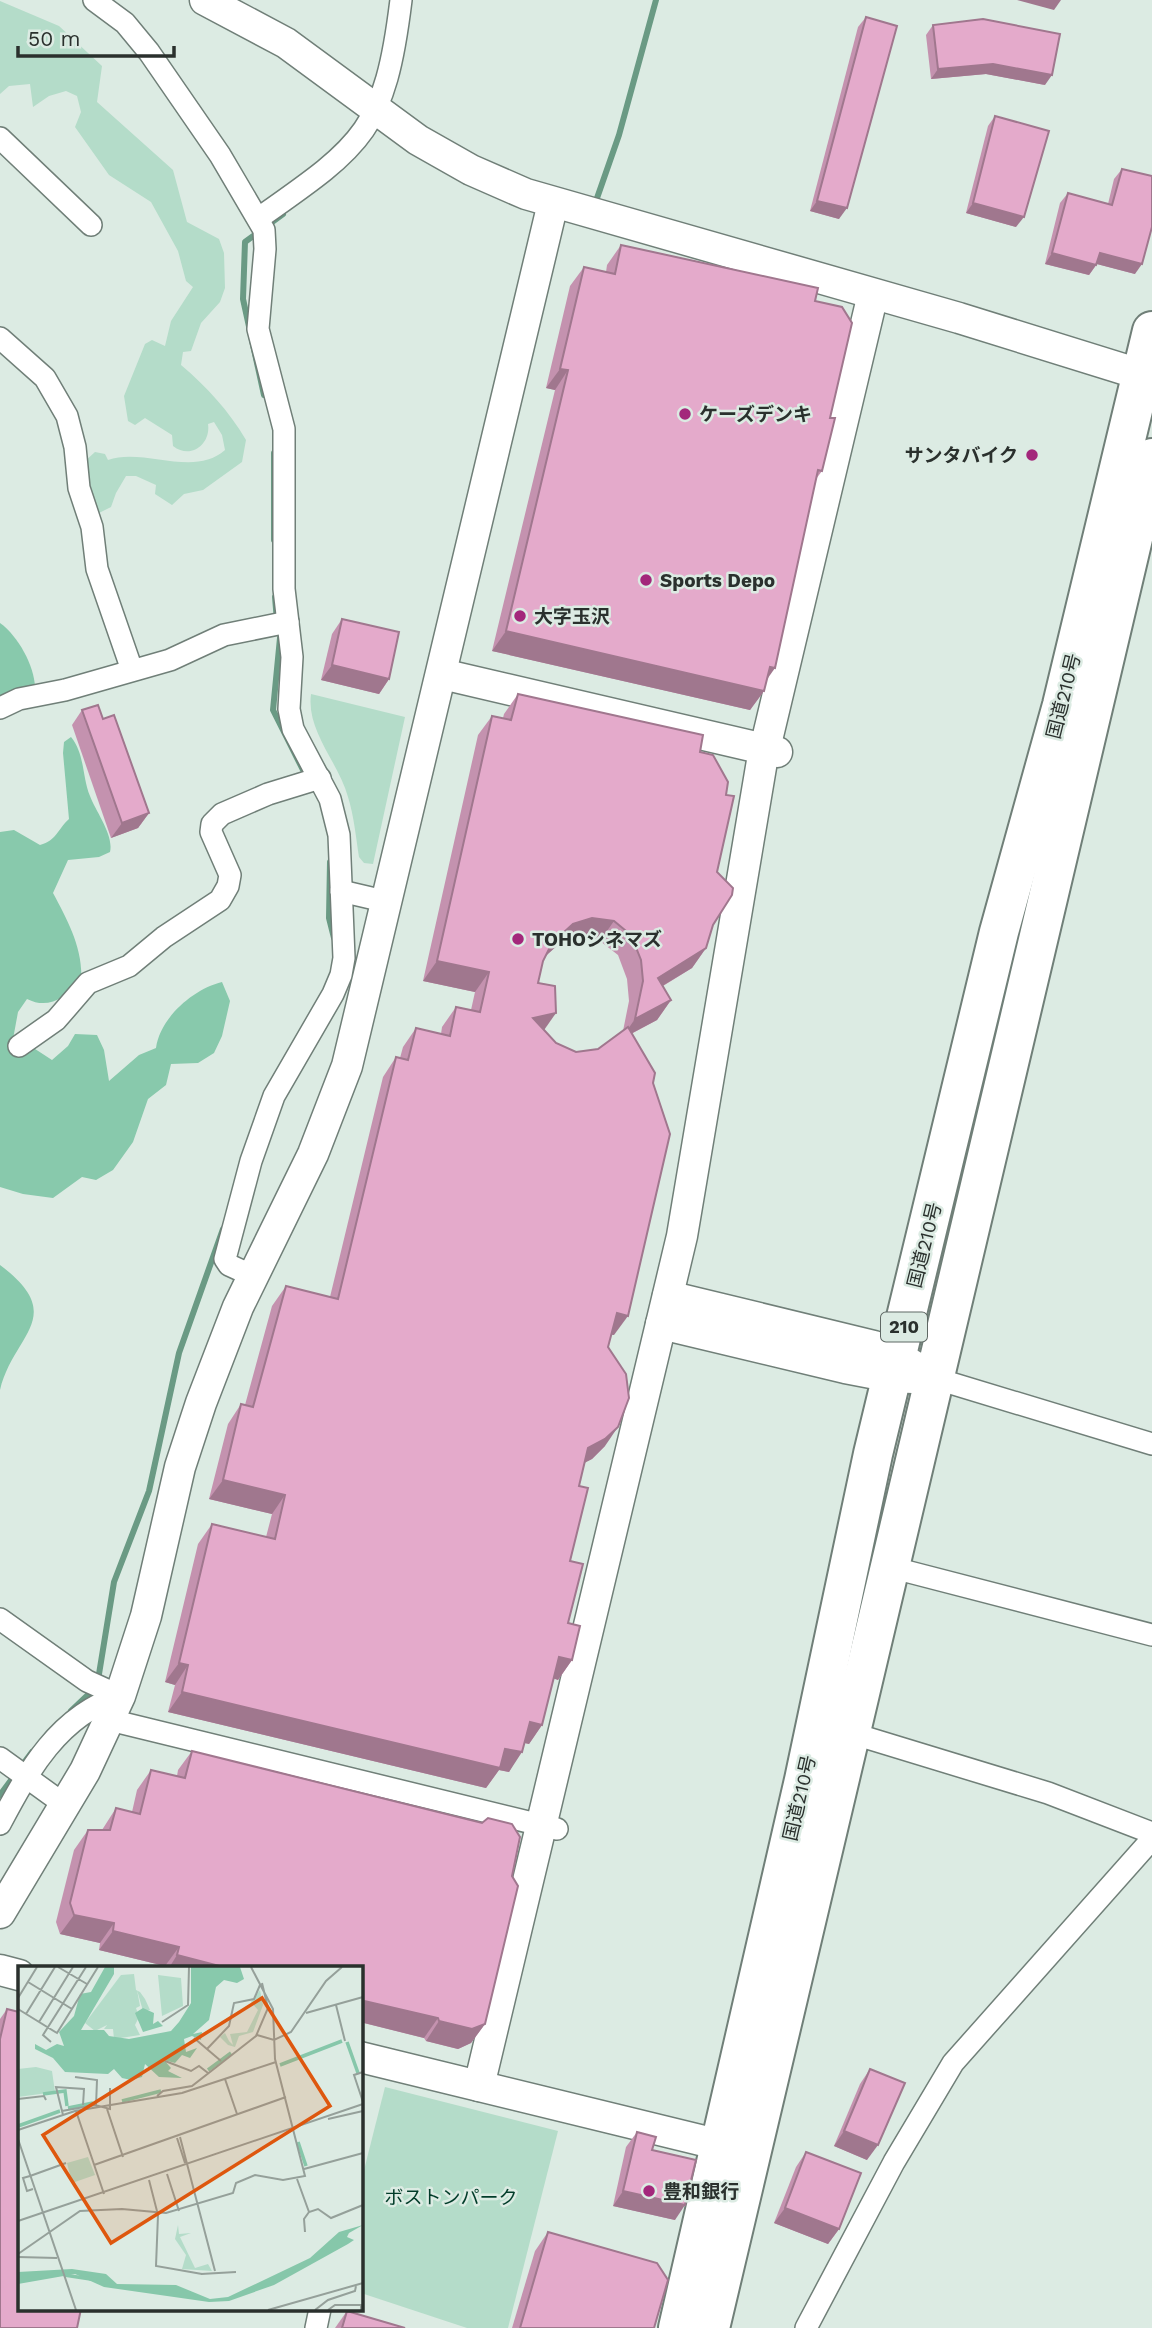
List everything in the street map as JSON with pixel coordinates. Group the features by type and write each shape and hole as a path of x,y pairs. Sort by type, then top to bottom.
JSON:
{"highway":[{"name":"国道210号","path":"710,2328 736,2148 895,1366 999,932 1062,705 1147,376 1152,331"},
{"name":"国道210号","path":"678,2328 736,2148 850,1733 1152,458"}],"street":[{"path":"94,0 125,23 149,52 259,218 265,234 259,337 284,429 284,589 292,657 290,720 320,778 338,825 344,958 333,994 274,1096 251,1161 225,1255 229,1265 253,1276"},
{"path":"205,0 247,20 296,50 376,112 471,170 554,203 878,295 1147,376"},
{"path":"259,218 337,163 363,135 376,112 394,56 401,0"},
{"path":"0,138 91,225"},
{"path":"0,1913 65,1805 104,1696 146,1616 188,1440 229,1329 303,1176 338,1091 358,1027 554,203"},
{"path":"487,2088 671,1311 754,869 771,751 878,295"},
{"path":"0,338 45,378 58,396 67,416 79,488 92,527 97,569 132,670"},
{"path":"0,708 19,699 65,690 177,658 224,635 288,622"},
{"path":"442,674 771,751"},
{"path":"19,1046 56,1020 88,983 129,966 164,937 220,900 228,886 230,875 211,832 212,824 222,814 268,794 320,778"},
{"path":"341,891 388,902"},
{"path":"671,1311 895,1366 1152,1444"},
{"path":"890,1567 1152,1635"},
{"path":"0,1619 104,1696 549,1827"},
{"path":"0,1824 15,1769 45,1750 82,1713 104,1696"},
{"path":"850,1733 1048,1793 1152,1833"},
{"path":"15,1769 65,1805"},
{"path":"806,2328 885,2179 953,2063 1152,1839"},
{"path":"0,1970 18,1975"},
{"path":"362,2057 736,2148"},
{"path":"316,2328 320,2310"}],"green space":[{"path":"0,1 59,26 102,66 97,102 173,170 187,222 219,239 224,253 225,288 220,302 201,323 191,351 183,352 181,365 217,400 246,440 242,462 203,490 184,494 172,505 155,494 156,485 136,476 126,476 111,507 97,514 85,491 84,462 95,452 105,454 108,460 137,457 199,462 213,458 225,450 222,435 214,422 208,424 203,443 198,448 186,451 173,446 172,435 145,418 135,425 128,421 124,396 145,344 152,340 165,346 171,321 193,287 186,281 178,251 151,202 109,175 75,127 81,112 77,96 66,91 49,96 33,107 30,84 9,86 0,94"},
{"path":"0,623 13,635 24,652 32,670 35,687 0,704"},
{"path":"311,694 405,717 373,864 364,863 359,857 348,797 313,721"},
{"path":"71,737 79,751 87,789 107,831 110,852 99,857 68,860 53,893 77,947 81,983 56,1000 42,1003 27,999 18,1012 11,1050 32,1047 52,1060 68,1046 75,1034 97,1035 104,1050 109,1081 139,1055 156,1048 164,1026 189,998 222,982 230,1001 222,1036 214,1053 198,1063 171,1064 166,1085 148,1099 133,1142 113,1170 96,1180 82,1177 53,1198 23,1194 0,1187 0,832 14,830 40,845 53,837 69,819 63,753 64,742"},
{"path":"0,1265 20,1283 31,1299 34,1313 31,1326 0,1390"},
{"name":"ボストンパーク","path":"385,2087 558,2131 508,2328 467,2328 362,2293 362,2178"}],"building":[{"path":"866,17 897,26 847,208 817,201"},
{"path":"983,19 1060,34 1052,75 993,64 938,69 933,25"},
{"path":"995,116 1049,131 1024,217 973,203"},
{"path":"1122,169 1152,176 1152,227 1142,264 1100,253 1096,265 1052,253 1068,193 1112,205"},
{"path":"621,245 818,288 815,301 842,307 852,323 830,418 835,418 822,471 818,470 775,668 770,667 764,691 506,631 568,370 560,369 584,267 615,274"},
{"path":"342,619 399,632 389,679 332,665"},
{"path":"518,694 703,735 700,752 713,755 728,782 726,795 734,796 717,872 733,888 732,895 713,925 706,948 658,978 671,1000 635,1019 643,981 641,960 631,935 614,921 592,918 573,924 552,943 543,961 538,983 555,986 556,1013 533,1018 556,1043 576,1052 598,1049 628,1027 655,1073 653,1083 670,1134 628,1316 617,1313 608,1347 626,1374 629,1398 618,1427 605,1439 588,1448 579,1486 588,1488 570,1561 583,1564 568,1623 580,1626 572,1660 559,1657 542,1725 530,1722 522,1752 505,1749 500,1768 182,1692 188,1665 179,1663 212,1524 275,1539 285,1495 223,1480 241,1404 253,1407 286,1286 338,1299 396,1057 408,1060 416,1028 450,1036 456,1007 480,1012 489,972 437,961 492,716 511,720"},
{"path":"98,705 103,719 114,715 149,813 122,823 82,710"},
{"path":"192,1751 482,1823 488,1818 512,1824 520,1837 512,1876 518,1886 485,2024 472,2029 439,2021 438,2018 362,2000 362,1966 219,1966 177,1955 179,1947 113,1931 114,1923 74,1915 70,1903 88,1830 110,1830 116,1808 140,1814 151,1770 185,1778"},
{"path":"7,2009 18,2012 18,2310 81,2310 77,2328 0,2328 0,2039"},
{"path":"870,2069 905,2083 878,2145 844,2131"},
{"path":"637,2132 656,2137 652,2150 696,2160 685,2205 623,2191"},
{"path":"806,2152 861,2173 839,2229 785,2208"},
{"path":"548,2232 657,2263 668,2280 654,2328 520,2328"},
{"path":"347,2311 405,2328 342,2328"}],"waterway":[{"path":"596,201 619,135 656,0"},
{"path":"264,395 243,299 245,242 283,214"},
{"path":"274,453 274,540"},
{"path":"275,597 277,621"},
{"path":"280,638 273,710 303,770"},
{"path":"330,862 329,918 334,938"},
{"path":"71,1711 90,1693 99,1674 114,1582 149,1491 179,1353 223,1229"},
{"path":"0,1795 32,1752"}],"place":[{"name":"ケーズデンキ","path":"685,414"},
{"name":"サンタバイク","path":"1032,455"},
{"name":"Sports Depo","path":"646,580"},
{"name":"大字玉沢","path":"520,616"},
{"name":"TOHOシネマズ","path":"518,939"},
{"name":"豊和銀行","path":"649,2191"}]}
